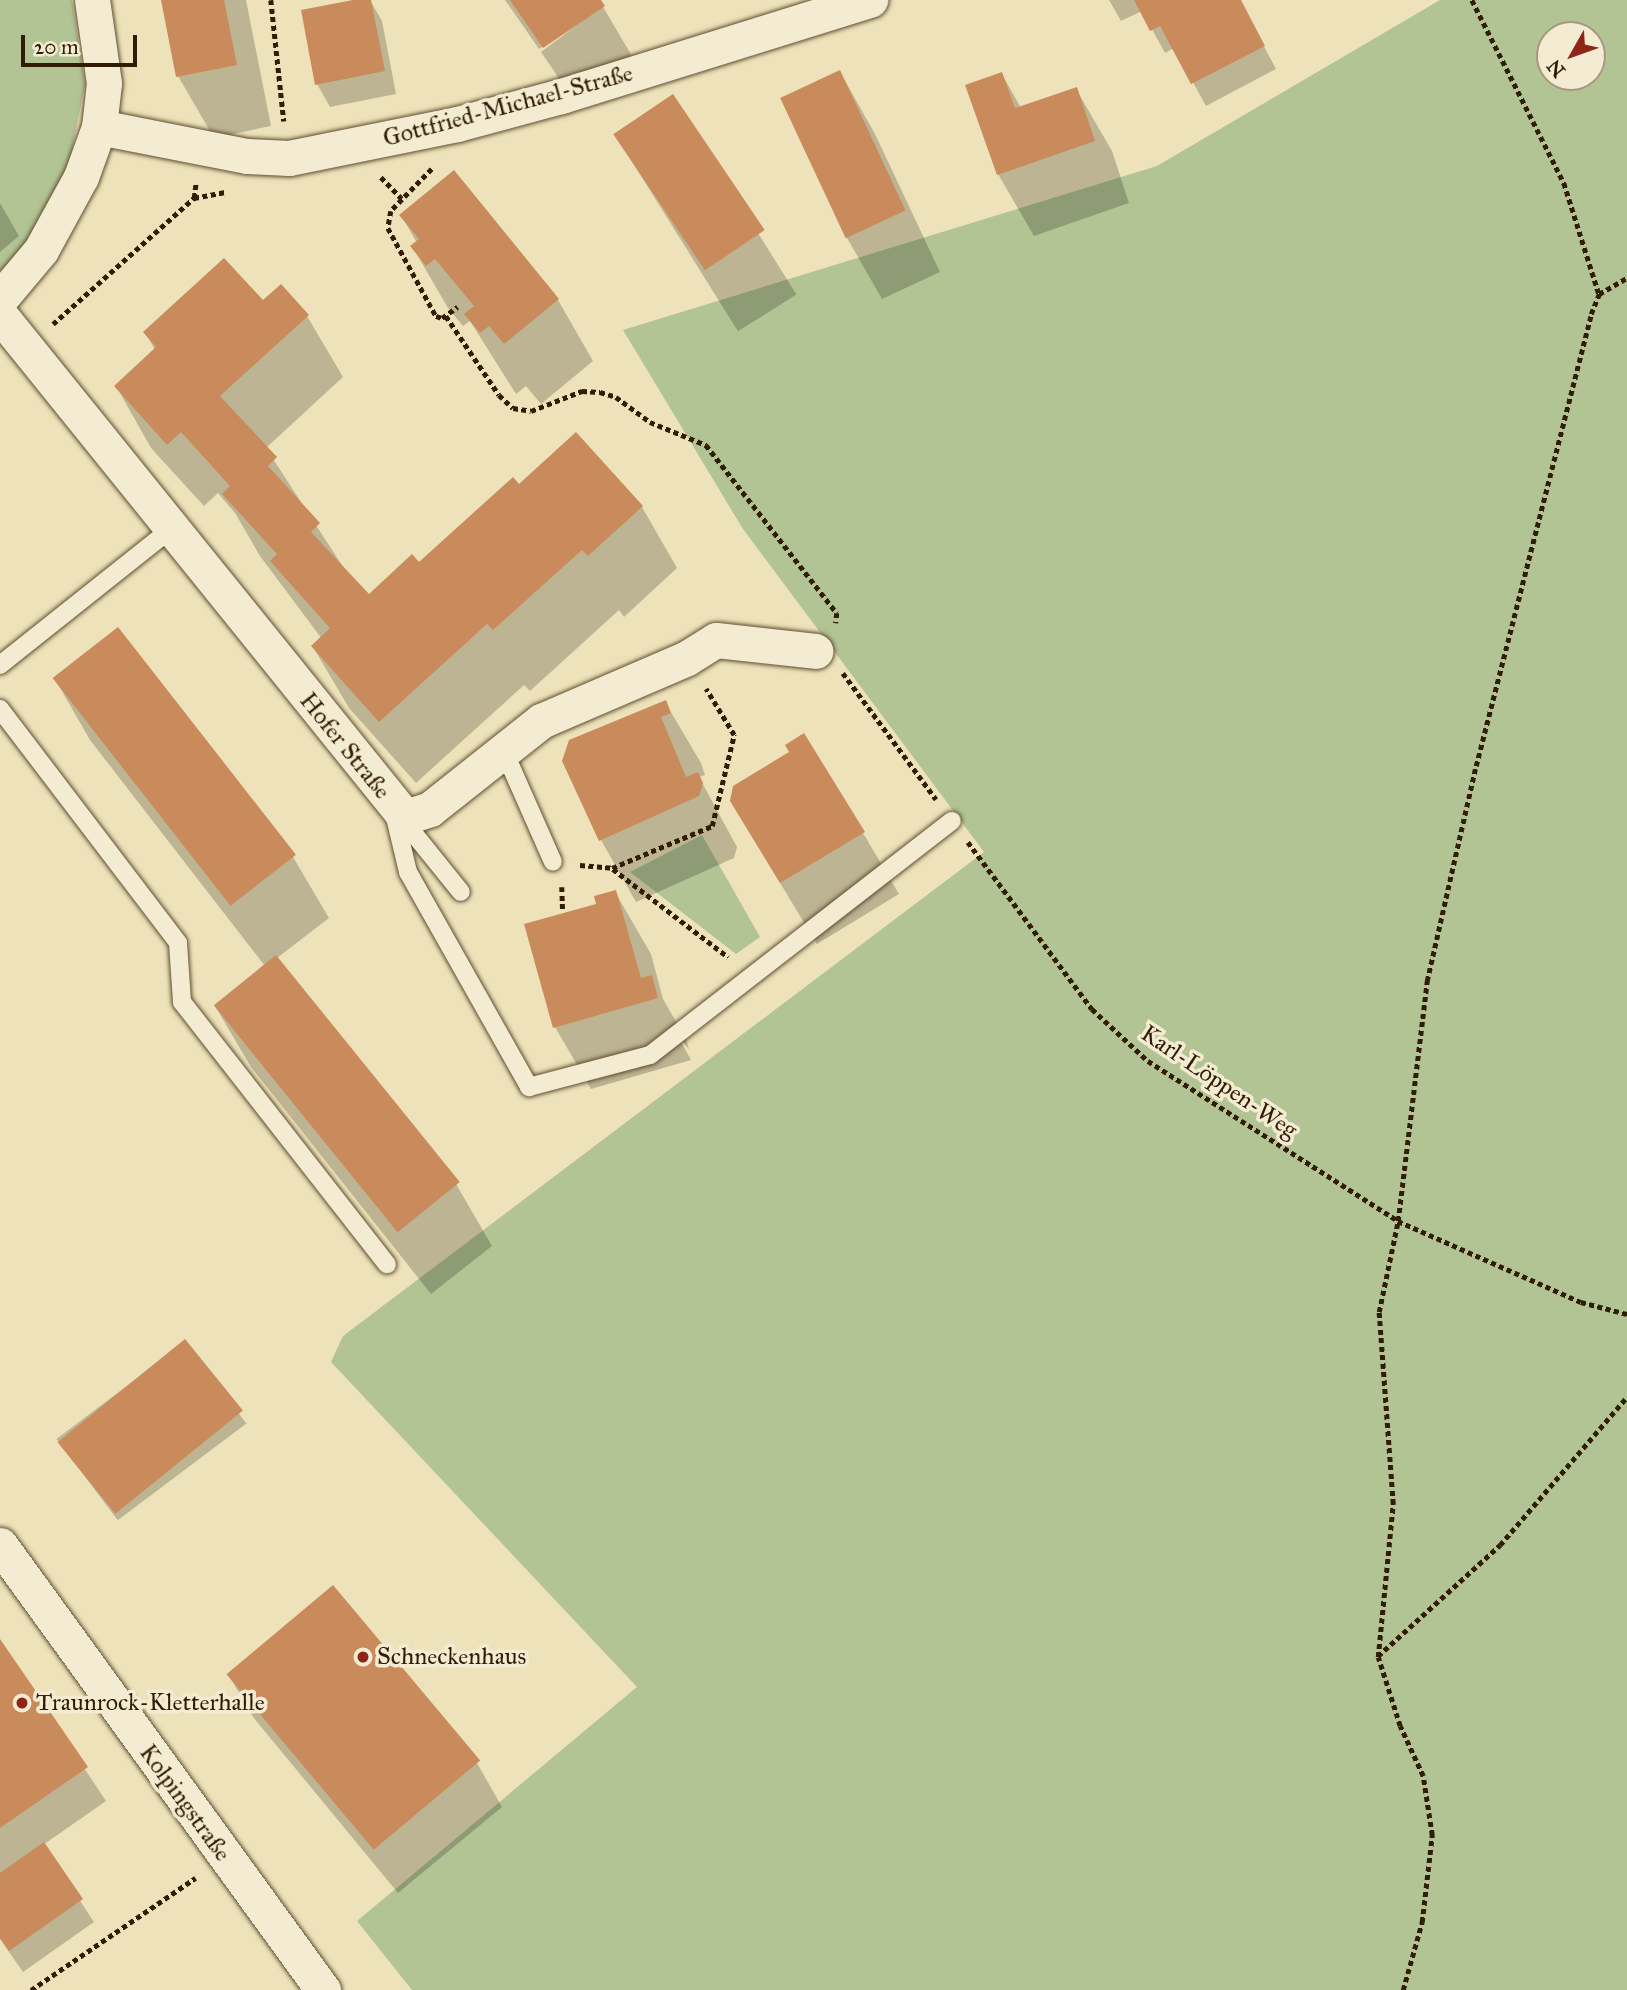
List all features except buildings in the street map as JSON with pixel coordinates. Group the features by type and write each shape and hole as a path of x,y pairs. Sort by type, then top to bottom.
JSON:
{"street":[{"path":"0,299 41,250 81,177 99,127 104,83 92,0"},
{"name":"Gottfried-Michael-Straße","path":"99,127 202,147 289,158 457,124 870,0"},
{"name":"Hofer Straße","path":"0,315 392,805 412,815 430,809 541,720 688,658 716,640 815,652"},
{"name":"Kolpingstraße","path":"0,1545 323,1990"}],"lane":[{"path":"0,665 171,529"},
{"path":"0,709 178,943 181,1002 387,1264"},
{"path":"504,751 553,862"},
{"path":"392,805 461,892"},
{"path":"392,805 408,872 529,1087 649,1055 952,821"}],"path":[{"path":"271,0 289,158"},
{"path":"1402,1990 1422,1922 1432,1835 1423,1776 1400,1726 1378,1657 1393,1504 1379,1312 1398,1220 1426,981 1476,766 1599,294 1564,183 1472,0"},
{"path":"457,124 461,141 455,152 445,156 388,218 388,228 436,316 446,316 457,307"},
{"path":"26,348 194,198 202,147"},
{"path":"1599,294 1627,278"},
{"path":"446,316 499,395 513,408 531,411 582,391 600,392 615,397 650,422 706,445 837,613 836,626 815,652"},
{"name":"Karl-Löppen-Weg","path":"815,652 839,668 1092,1009 1148,1061 1398,1220 1581,1302 1627,1314"},
{"path":"563,911 563,888 553,862 612,868 712,826 734,735 688,658"},
{"path":"612,868 749,977"},
{"path":"1378,1657 1500,1545 1627,1397"},
{"path":"31,1990 225,1858"}],"green space":[{"path":"0,0 72,0 85,84 71,155 44,226 0,271"},
{"path":"1440,0 1627,0 1627,1990 412,1990 357,1921 637,1687 331,1362 343,1336 984,852 743,529 623,330 1157,166"},
{"path":"702,835 760,937 736,954 630,872"}],"place":[{"name":"Schneckenhaus","path":"363,1657"},
{"name":"Traunrock-Kletterhalle","path":"22,1703"}]}
